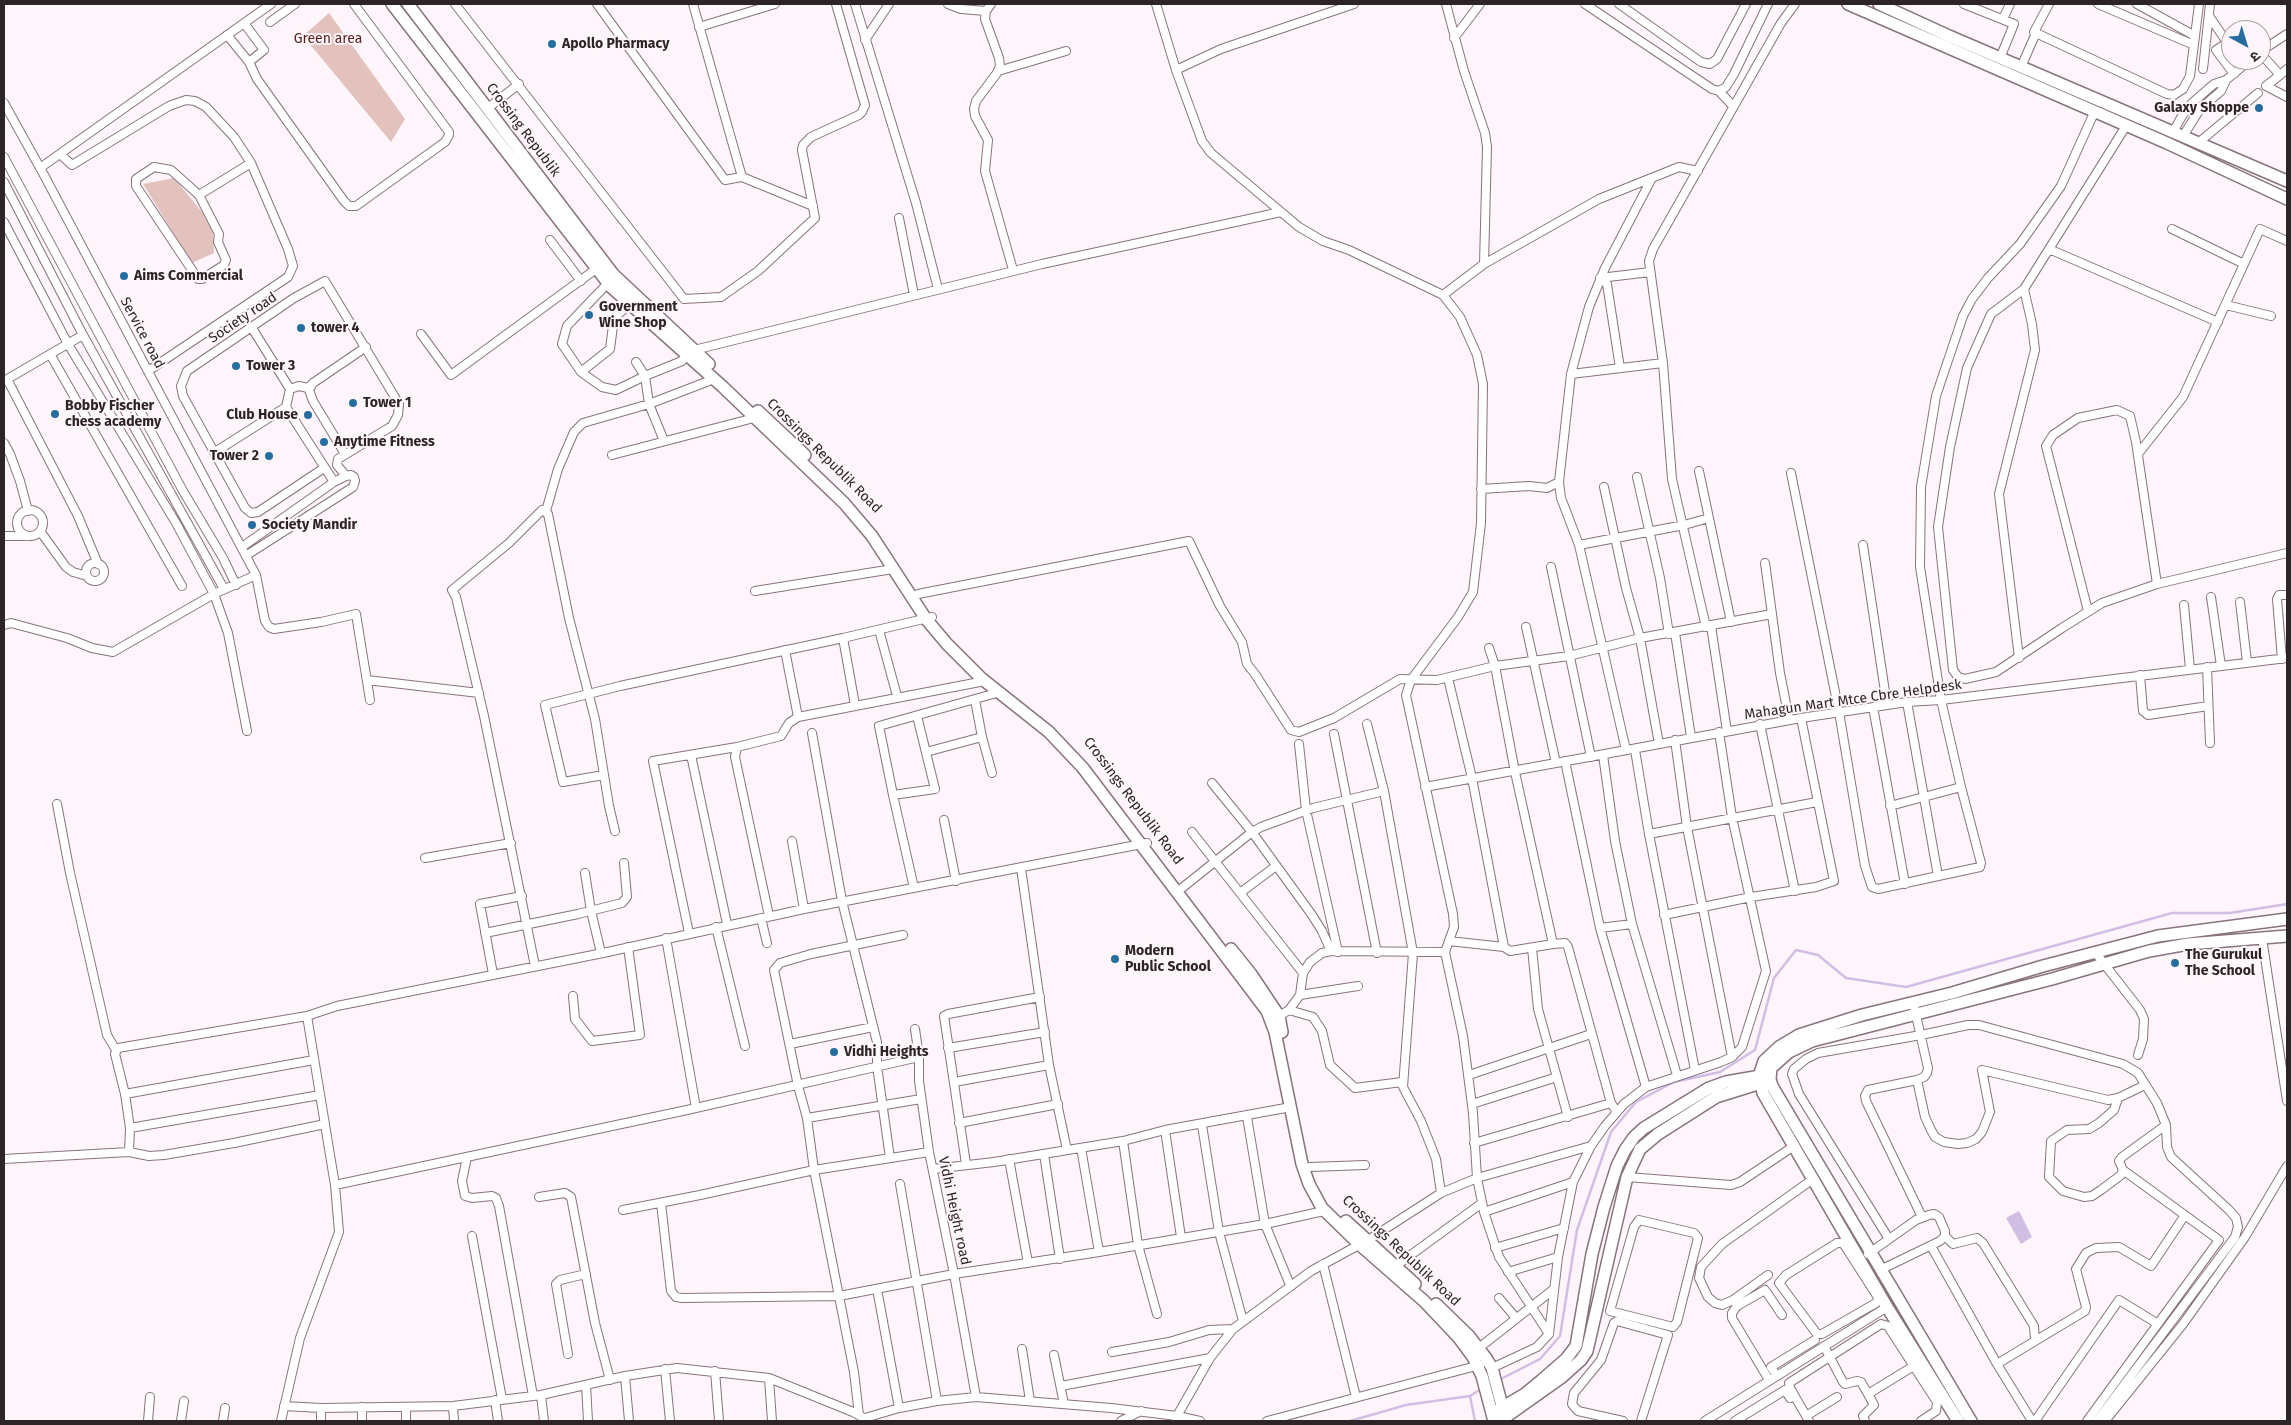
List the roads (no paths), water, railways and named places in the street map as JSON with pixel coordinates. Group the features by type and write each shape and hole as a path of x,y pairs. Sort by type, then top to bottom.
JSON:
{"street":[{"path":"40,168 268,6 272,20 295,4"},
{"path":"228,34 249,62 257,79 344,201 349,206 356,206 445,142 449,132 354,4"},
{"path":"392,4 630,304 690,352 714,379 859,520 953,650 985,681 1066,749 1144,844 1267,1011 1275,1032 1302,1164 1309,1184 1324,1211 1364,1243"},
{"name":"Crossing Republik","path":"408,4 488,108 605,274"},
{"path":"455,4 684,299 721,297 758,271 815,218 802,150 803,144 811,137 859,115 864,109 864,100 836,4"},
{"path":"596,4 726,180 742,177 813,206"},
{"path":"692,4 742,177"},
{"path":"699,27 776,4"},
{"path":"855,4 916,203 938,289"},
{"path":"865,40 889,4"},
{"path":"948,4 961,9 988,7 985,19 999,58 998,71 976,101 974,109 975,116 988,140 986,173 1013,270"},
{"path":"1156,4 1176,70 1202,141 1222,164 1251,185 1299,227 1323,241 1358,254 1444,295 1460,317 1481,370 1483,384 1480,538 1473,592 1464,609 1411,680 1406,689 1406,696 1454,914 1454,927 1445,952 1463,1036 1472,1104 1477,1178 1484,1212 1495,1248 1508,1272 1550,1334"},
{"path":"1176,70 1221,49 1354,4"},
{"path":"1446,4 1454,38 1485,133 1487,148 1484,264"},
{"path":"1454,38 1480,4"},
{"path":"1585,4 1712,89 1719,91 1734,106"},
{"path":"1619,4 1701,62 1710,64 1717,59 1746,4"},
{"path":"1719,91 1726,87 1734,74 1768,4"},
{"path":"1267,1421 1356,1397 1487,1369 1537,1347 1550,1334 1558,1257 1574,1182 1591,1146 1617,1112 1646,1087 1732,1057 1742,1047 1766,971 1732,817 1723,732 1708,627 1672,479 1663,363 1649,261 1653,248 1781,23 1795,4"},
{"path":"1848,4 2287,199"},
{"path":"1878,4 2287,181"},
{"path":"1964,4 2014,24 2000,58"},
{"path":"2003,19 2010,4"},
{"path":"2021,67 2036,33 2034,32 2049,4"},
{"path":"2098,4 2194,45"},
{"path":"2137,4 2194,36"},
{"path":"2036,33 2167,94 2174,95 2183,89 2190,76 2199,4"},
{"path":"2203,69 2210,4"},
{"path":"2209,16 2221,33"},
{"path":"244,23 264,50 249,62"},
{"path":"2271,46 2287,34"},
{"path":"2221,48 2216,50 2221,57"},
{"path":"998,71 1066,51"},
{"path":"2271,65 2280,75"},
{"path":"2287,69 2266,86 2287,97"},
{"path":"2231,70 2234,74"},
{"path":"2178,134 2182,116 2192,102 2214,84 2226,80 2238,70"},
{"path":"488,108 519,84"},
{"path":"2198,143 2258,93"},
{"path":"60,154 72,165 169,106 186,100 195,101 206,107 234,137 251,163 288,249 293,266 292,272 269,290 148,371"},
{"name":"Service road","path":"4,103 247,555 256,575 265,621 270,627 274,628 321,622 356,614 366,680"},
{"path":"1790,473 1839,712 1865,866 1872,887 1878,889 1905,884 1980,867 1981,863 1941,700 1920,567 1921,487 1936,396 1963,316 1972,299 1988,278 2020,244 2060,186 2094,113"},
{"path":"2126,126 2024,289 1992,314 1967,368 1950,447 1938,527 1952,670 1958,677 1965,679 1978,678 1996,672 2102,603 2157,584 2287,553"},
{"path":"4,157 150,431 236,585"},
{"path":"199,195 251,163"},
{"path":"154,167 171,170 199,195 219,234 218,242 226,260 224,265 202,279 198,279 136,182 141,175 154,167"},
{"path":"1444,295 1484,264 1599,199 1679,168 1698,171"},
{"path":"1626,750 1579,545 1561,498 1558,482 1571,374 1589,307 1600,278 1652,178"},
{"path":"4,182 83,335 224,589"},
{"path":"605,274 567,326 562,344 581,372 602,388 616,390 682,361 690,352 1013,270 1281,212"},
{"path":"899,218 914,295"},
{"path":"4,222 68,344 176,523 214,594 228,633 247,731"},
{"path":"2172,229 2244,264"},
{"path":"2138,454 2182,397 2260,229 2287,241"},
{"path":"550,240 581,280"},
{"path":"2049,249 2218,322"},
{"path":"1600,278 1650,272"},
{"path":"421,334 450,375 581,280 605,274"},
{"name":"Crossings Republik Road","path":"605,274 849,498 881,536 918,594 929,618 988,676 1042,716 1078,751 1144,844 1284,1013 1310,1167 1320,1191 1327,1203 1364,1243 1455,1322 1487,1369 1499,1413"},
{"path":"1600,278 1606,284 1620,368"},
{"name":"Society road","path":"324,468 258,512 251,513 245,508 183,396 181,386 187,371 294,298 324,281 399,404 398,415 392,426 345,454 336,462 346,476"},
{"path":"2019,658 1999,494 2035,350 2032,324 2024,289"},
{"path":"581,372 610,349 614,318 630,304"},
{"path":"2226,304 2270,316"},
{"path":"252,328 290,389 286,407 334,482"},
{"path":"25,536 19,530 17,522 20,515 28,511 36,512 41,518 40,530 66,567 73,572 87,576 93,581 102,579 104,570 98,564 78,516 5,380 83,335"},
{"path":"290,389 299,386 308,388 366,347"},
{"path":"50,354 182,586"},
{"path":"636,362 645,376 649,404 664,442"},
{"path":"1571,374 1663,363"},
{"path":"615,831 589,695 569,618 546,511 558,469 574,432 583,423 649,404 714,379"},
{"path":"313,383 309,390 313,401 345,454"},
{"path":"215,452 286,407"},
{"path":"2088,611 2046,446 2052,435 2078,418 2118,410 2130,416 2138,454 2157,584"},
{"path":"612,455 754,418"},
{"path":"4,443 13,463 28,511"},
{"path":"1699,471 1731,622"},
{"path":"242,547 334,482 346,476 351,475 354,477 356,481 353,487 247,555"},
{"path":"1637,477 1672,633 1691,738"},
{"path":"1481,490 1529,486 1547,488 1558,482"},
{"path":"1604,487 1626,588 1640,638 1659,744"},
{"path":"535,966 479,693 456,597 452,590 510,543 538,513 542,510 546,511"},
{"path":"1579,545 1684,526 1709,518"},
{"path":"4,536 34,536 40,530"},
{"path":"918,594 1189,541 1220,606 1242,642 1246,664 1255,674 1291,730 1299,732 1334,718 1400,679 1431,680 1448,678 1495,666 1569,656 1640,638 1772,614"},
{"path":"1863,545 1888,705"},
{"path":"1765,563 1780,673 1789,719"},
{"path":"87,576 87,567 92,564 98,564"},
{"path":"1551,567 1591,757"},
{"path":"755,591 893,569"},
{"path":"4,625 11,623 67,638 92,648 112,652 214,594 256,575"},
{"path":"2285,658 2277,599 2279,596 2287,595"},
{"path":"2211,597 2221,666"},
{"path":"2240,602 2247,662"},
{"path":"2184,605 2190,669"},
{"path":"604,775 563,782 545,705 620,686 929,618"},
{"path":"1526,627 1556,763"},
{"path":"879,630 897,696"},
{"path":"843,638 855,705"},
{"path":"1489,648 1495,666 1515,772 1552,944"},
{"path":"785,650 798,717"},
{"name":"Mahagun Mart Mtce Cbre Helpdesk","path":"1425,787 1515,772 1626,750 1635,750 1675,740 1789,719 1907,702 1941,700 2285,658"},
{"path":"2206,667 2210,743"},
{"path":"2140,675 2143,711 2148,715 2208,706"},
{"path":"1448,678 1472,778 1504,947"},
{"path":"370,700 366,680 479,693"},
{"path":"689,933 653,761 737,747 781,736 789,723 798,717 897,696 985,681"},
{"path":"914,888 879,726 1000,692"},
{"path":"975,700 982,737 992,773"},
{"path":"1907,702 1938,876"},
{"path":"1873,707 1905,884"},
{"path":"893,795 935,789 917,716"},
{"path":"1664,916 1751,897 1816,887 1834,881 1801,718"},
{"path":"1367,724 1384,791 1414,953 1402,1082 1405,1094 1421,1121 1436,1159 1441,1193"},
{"path":"1760,724 1795,891"},
{"path":"812,733 842,902 877,1042 877,1066 890,1158"},
{"path":"1334,734 1377,953"},
{"path":"926,752 982,737"},
{"path":"1675,740 1688,827 1732,1057"},
{"path":"1298,744 1306,810 1335,952"},
{"path":"737,747 735,757 765,917 767,943"},
{"path":"1635,750 1648,834 1695,1070"},
{"path":"691,755 727,924"},
{"path":"1603,755 1615,841 1632,924 1677,1075"},
{"path":"1565,761 1600,928 1646,1087"},
{"path":"1212,783 1252,832 1322,930 1335,952"},
{"path":"1890,806 1961,787"},
{"path":"1182,888 1252,832 1306,810 1346,798 1384,791"},
{"path":"1648,834 1817,802"},
{"path":"57,804 70,873 107,1036 116,1050 130,1128 129,1152"},
{"path":"944,820 956,881"},
{"path":"1192,832 1303,973"},
{"path":"792,841 804,909"},
{"path":"425,858 511,843"},
{"path":"116,1050 122,1047 307,1016 337,1006 601,953 727,924 1144,844"},
{"path":"485,933 591,911 625,900 627,891 624,863"},
{"path":"1240,893 1276,866"},
{"path":"1021,868 1049,1065 1067,1150"},
{"path":"585,873 591,911 601,953"},
{"path":"492,974 480,904 522,896"},
{"path":"1499,1413 1562,1376 1581,1360 1587,1351 1609,1248 1627,1177 1640,1149 1658,1134 1716,1097 1764,1078 1775,1063 1789,1052 1812,1041 1915,1007 2095,952 2158,936 2287,919"},
{"path":"1600,928 1632,924"},
{"path":"716,927 745,1046"},
{"path":"864,1418 842,1318 814,1170 807,1118 798,1086 774,974 776,966 811,954 903,934"},
{"path":"1915,1007 2103,964 2149,950 2188,944 2287,936"},
{"path":"666,938 696,1108"},
{"path":"2262,938 2287,1101"},
{"path":"1449,941 1504,947 1510,951 1565,943 1568,947 1611,1103 1617,1112"},
{"path":"572,996 575,1019 592,1041 640,1035 628,947"},
{"path":"1532,948 1538,1009 1568,1117"},
{"path":"1284,1013 1300,995 1303,973 1315,956 1335,952 1445,952"},
{"path":"2095,952 2140,1010 2144,1019 2143,1039 2138,1055"},
{"path":"1300,995 1358,986"},
{"path":"966,1164 943,1020 946,1015 1040,997"},
{"path":"1915,1007 1928,1068 1924,1077 1868,1090 1865,1096 1922,1217"},
{"path":"1284,1013 1313,1017 1322,1031 1330,1065 1355,1088 1402,1082"},
{"path":"281,1421 300,1338 339,1232 335,1185 307,1016"},
{"path":"1889,1238 1798,1094 1792,1074 1799,1064 1818,1053 1968,1025 1978,1025 2123,1064 2138,1072 2157,1104 2166,1125 2167,1147 2171,1157 2229,1210 2236,1218 2238,1227 2235,1237 2097,1421"},
{"path":"790,1044 873,1027"},
{"name":"Vidhi Height road","path":"915,1029 919,1057 918,1081 929,1152 954,1274 976,1397"},
{"path":"948,1048 1044,1032"},
{"path":"1468,1075 1591,1034"},
{"path":"335,1185 798,1086 826,1077 919,1057"},
{"path":"125,1094 314,1060"},
{"path":"954,1082 1049,1065"},
{"path":"1917,1080 1925,1117 1931,1130 1935,1136 1944,1142 1958,1144 1967,1144 1976,1139 1982,1132 1990,1112 1982,1070 2100,1099 2118,1098 2145,1084"},
{"path":"1472,1104 1557,1077"},
{"path":"1764,1078 1763,1093 1862,1258 1879,1300 1822,1334 1817,1334 1779,1283 1786,1275 1837,1244 1842,1243 1845,1246 1862,1258 1880,1270 1971,1421"},
{"path":"1764,1078 1862,1258 1937,1402 1938,1406 1933,1414 1921,1421"},
{"path":"1499,1413 1542,1380 1566,1359 1576,1346 1591,1262 1604,1207 1617,1166 1634,1137 1644,1128 1709,1088 1726,1082 1764,1078"},
{"path":"130,1128 320,1095"},
{"path":"2118,1098 2114,1110 2099,1123 2089,1129 2067,1130 2051,1141 2048,1172 2052,1182 2063,1191 2084,1197 2092,1196 2111,1183 2120,1176 2123,1170"},
{"path":"807,1118 921,1099"},
{"path":"1474,1143 1611,1103"},
{"path":"959,1123 1058,1104"},
{"path":"933,1169 1123,1141 1165,1130 1291,1107"},
{"path":"1247,1116 1265,1224 1290,1285"},
{"path":"4,1159 129,1152 149,1156 164,1155 325,1124"},
{"path":"1202,1124 1219,1232 1243,1321"},
{"path":"2087,1421 2219,1240 2123,1170 2119,1161 2122,1157 2166,1125"},
{"path":"1165,1130 1181,1237"},
{"path":"1123,1141 1138,1245 1157,1314"},
{"path":"1176,1419 1210,1358 1233,1329 1290,1285 1322,1264 1364,1243 1441,1193 1477,1178 1591,1146"},
{"path":"1627,1177 1731,1185 1740,1182 1794,1146"},
{"path":"1081,1148 1099,1252"},
{"path":"623,1210 814,1170 929,1152"},
{"path":"1044,1154 1060,1259"},
{"path":"467,1157 462,1180 465,1196 472,1198 492,1196 496,1198 499,1206 537,1395 544,1421"},
{"path":"1009,1159 1028,1263"},
{"path":"1310,1167 1365,1165"},
{"path":"2105,1421 2183,1324 2245,1237 2287,1166"},
{"path":"1768,1275 1733,1300 1722,1304 1715,1303 1708,1297 1700,1278 1701,1267 1722,1244 1813,1179"},
{"path":"1484,1212 1574,1182"},
{"path":"900,1184 937,1401"},
{"path":"538,1197 565,1193 570,1195 610,1380"},
{"path":"661,1203 671,1291 676,1297 839,1296 954,1274 1060,1259 1265,1224 1324,1211"},
{"path":"1393,1268 1482,1203"},
{"path":"1862,1258 1922,1217 1934,1214 1939,1217 1945,1231 1945,1236 1953,1244 1977,1238 1983,1243 2034,1326 2035,1341"},
{"path":"1997,1364 2085,1311 2086,1307 2076,1269 2086,1253 2096,1248 2119,1247 2150,1266 2186,1215"},
{"path":"1639,1220 1694,1233 1698,1238 1677,1322 1673,1327 1610,1311 1616,1288 1634,1227 1639,1220"},
{"path":"1495,1248 1564,1228"},
{"path":"472,1236 499,1400 498,1421"},
{"path":"1880,1270 1893,1262 1931,1246 1945,1236"},
{"path":"1931,1246 1997,1364 2034,1421 2119,1300 2158,1324"},
{"path":"1609,1248 1626,1254"},
{"path":"1508,1272 1558,1257"},
{"path":"1322,1264 1356,1397"},
{"path":"568,1354 556,1284 560,1280 586,1274"},
{"path":"1602,1284 1616,1288"},
{"path":"877,1288 899,1408"},
{"path":"1475,1351 1554,1289"},
{"path":"1770,1380 1767,1369 1732,1318 1732,1313 1737,1306 1765,1290 1782,1315"},
{"path":"1499,1298 1516,1318"},
{"path":"1705,1421 1720,1416 1770,1380 1887,1306"},
{"path":"1622,1421 1578,1411 1572,1404 1574,1393 1602,1360 1614,1323 1617,1321 1668,1335 1641,1421"},
{"path":"1806,1419 1789,1383 1881,1324 1884,1324 1917,1364 1958,1421"},
{"path":"1112,1352 1169,1342 1204,1332 1233,1329"},
{"path":"1829,1330 1835,1339"},
{"path":"1767,1369 1815,1340"},
{"path":"1824,1346 1827,1360"},
{"path":"1022,1349 1030,1401"},
{"path":"1587,1351 1602,1360"},
{"path":"1816,1351 1827,1360 1842,1382 1845,1384 1857,1380 1861,1382 1874,1405 1863,1416 1865,1421"},
{"path":"1054,1355 1064,1404"},
{"path":"1061,1386 1210,1358"},
{"path":"1868,1394 1917,1364"},
{"path":"284,1406 321,1408 453,1406 537,1395 665,1369 715,1371 769,1378 864,1418 899,1408 937,1401 976,1397 1141,1411 1176,1419 1200,1421"},
{"path":"665,1369 670,1421"},
{"path":"1767,1369 1777,1376"},
{"path":"715,1371 719,1421"},
{"path":"625,1376 629,1421"},
{"path":"769,1378 772,1421"},
{"path":"586,1385 588,1421"},
{"path":"1735,1421 1785,1390 1806,1419"},
{"path":"148,1421 150,1397"},
{"path":"1806,1419 1837,1397"},
{"path":"181,1421 184,1401"},
{"path":"453,1406 454,1421"},
{"path":"362,1407 362,1421"},
{"path":"406,1407 406,1421"},
{"path":"223,1421 225,1408"},
{"path":"321,1408 322,1421"},
{"path":"1121,1421 1141,1411"}],"waterway":[{"path":"1499,1380 1540,1359 1560,1336 1577,1230 1611,1132 1636,1102 1674,1082 1720,1072 1755,1050 1774,978 1796,950 1818,955 1846,978 1906,987 2172,913 2230,913 2287,904"},
{"path":"1350,1421 1406,1405 1470,1396 1481,1389"},
{"path":"1470,1396 1475,1421"}],"place":[{"name":"Apollo Pharmacy","path":"552,44"},
{"name":"Galaxy Shoppe","path":"2259,108"},
{"name":"Aims Commercial","path":"124,276"},
{"name":"Government Wine Shop","path":"589,315"},
{"name":"tower 4","path":"301,328"},
{"name":"Tower 3","path":"236,366"},
{"name":"Tower 1","path":"353,403"},
{"name":"Bobby Fischer chess academy","path":"55,414"},
{"name":"Club House","path":"308,415"},
{"name":"Anytime Fitness","path":"324,442"},
{"name":"Tower 2","path":"269,456"},
{"name":"Society Mandir","path":"252,525"},
{"name":"Modern Public School","path":"1115,959"},
{"name":"The Gurukul The School","path":"2175,963"},
{"name":"Vidhi Heights","path":"834,1052"}],"park label":[{"name":"Green area","path":"328,39"}]}
